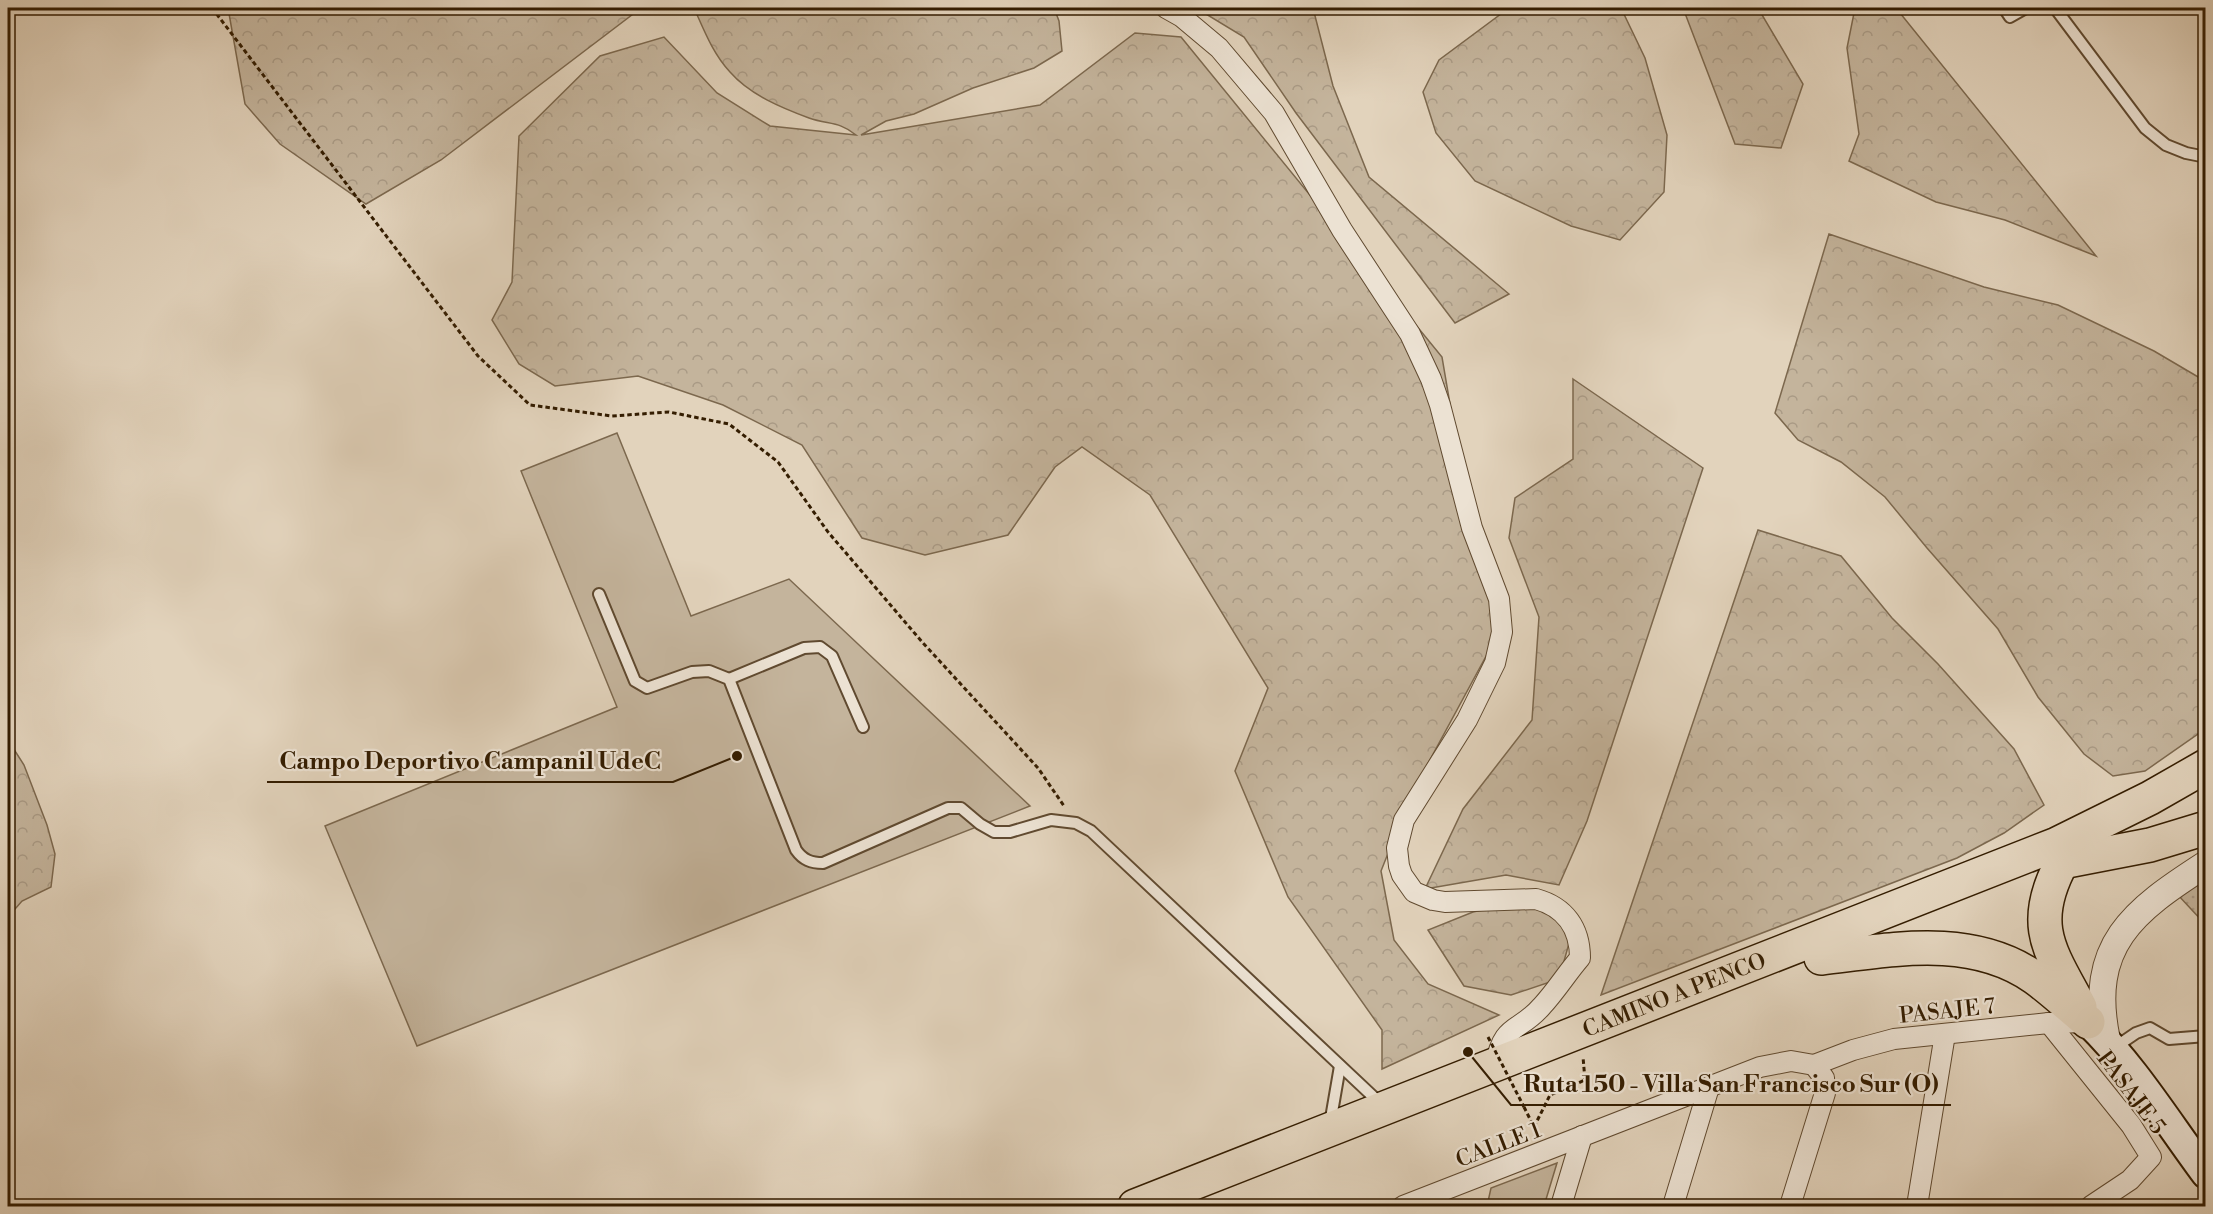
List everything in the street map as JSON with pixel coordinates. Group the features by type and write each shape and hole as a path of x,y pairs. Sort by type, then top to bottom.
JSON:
{"highway":[{"name":"CAMINO A PENCO","path":"1135,1206 1386,1109 1491,1052 2057,844 2150,798 2205,766"},
{"name":"CAMINO A PENCO","path":"1190,1206 2062,862 2138,826 2205,787"},
{"path":"2103,1037 2055,960 2045,932 2045,903 2049,888 2062,862 2150,845 2205,828"},
{"path":"1821,958 1914,947 1940,947 1964,951 2004,963 2034,978 2103,1037"}],"main road":[{"path":"2103,1037 2132,1072 2205,1174"}],"street":[{"path":"1166,8 1182,17 1218,48 1275,113 1342,230 1410,334 1440,405 1472,528 1499,599 1502,632 1495,663 1472,709 1404,819 1396,848 1399,866 1402,875 1414,891 1433,900 1445,902 1536,899 1545,902 1567,917 1576,932 1580,949 1580,957 1541,1008 1530,1019 1509,1031 1498,1051 1491,1052"},
{"path":"2103,1037 2102,986 2115,943 2146,905 2205,864"},
{"name":"PASAJE 7","path":"1814,1065 1894,1039 2049,1023 2103,1037"},
{"name":"PASAJE 5","path":"2049,1023 2088,1075 2131,1125 2151,1157 2130,1180 2091,1206"},
{"path":"1917,1206 1945,1034"},
{"name":"CALLE 1","path":"1403,1206 1770,1064 1791,1061 1814,1065"},
{"path":"1790,1206 1825,1094 1824,1078 1814,1065"},
{"path":"1673,1206 1709,1087"},
{"path":"1561,1206 1582,1136"}],"lane":[{"path":"2004,8 2010,17 2026,8"},
{"path":"2055,8 2145,128 2166,145 2205,157"},
{"path":"598,594 635,681 647,688 692,672 709,671 729,679 804,648 820,647 832,656 863,727"},
{"path":"729,679 796,850 807,861 823,863 948,808 961,808 994,832 1010,832 1051,820 1075,823 1091,831 1386,1109"},
{"path":"2103,1037 2136,1033 2150,1028 2169,1039 2205,1036"},
{"path":"1328,1131 1340,1066"}],"path":[{"path":"212,8 478,356 530,405 612,416 669,412 729,424 778,462 828,532 923,643 1038,768 1075,823"},
{"path":"1491,1052 1534,1127 1550,1095 1585,1080 1582,1052"}],"green space":[{"path":"228,8 641,8 441,160 366,204 280,144 245,104"},
{"path":"694,8 1054,8 1059,21 1062,51 1034,68 973,88 914,114 886,121 861,135 1040,105 1135,33 1181,37 1442,357 1467,504 1504,623 1412,793 1381,871 1394,940 1428,984 1499,1015 1382,1069 1382,1030 1288,897 1235,771 1268,688 1150,495 1082,447 1055,467 1008,535 925,555 862,538 802,445 723,405 638,376 555,386 519,364 492,320 512,282 519,136 600,56 664,37 717,93 770,126 856,135 839,125 788,110 767,100 738,80 709,42"},
{"path":"1196,8 1313,8 1333,86 1369,177 1509,294 1455,323 1296,113 1244,37"},
{"path":"1509,8 1621,8 1645,58 1667,135 1664,192 1620,240 1571,226 1475,181 1436,133 1423,92 1439,60"},
{"path":"1683,8 1758,8 1803,84 1781,148 1735,144"},
{"path":"1855,8 1896,8 2096,256 2005,220 1936,202 1849,161 1859,134 1847,48"},
{"path":"1829,234 1984,287 2058,305 2154,351 2205,381 2205,729 2145,771 2113,776 2084,754 2038,697 1998,629 1885,497 1841,462 1798,440 1775,413"},
{"path":"1573,379 1703,468 1587,821 1559,885 1506,875 1425,889 1463,809 1532,720 1539,617 1509,538 1515,498 1573,459"},
{"path":"617,433 691,616 789,579 1030,806 417,1046 325,826 617,707 521,471"},
{"path":"1758,530 1841,556 1892,618 1938,664 2014,749 2044,805 2004,833 1957,858 1601,995"},
{"path":"8,740 24,765 47,825 55,854 51,887 22,901 8,917"},
{"path":"2205,875 2205,924 2177,894"},
{"path":"1524,901 1575,922 1559,979 1511,995 1464,986 1428,930 1473,912"},
{"path":"1557,1163 1544,1206 1487,1206 1491,1188"}],"place":[{"name":"Campo Deportivo Campanil UdeC","path":"737,756"},
{"name":"Ruta 150 - Villa San Francisco Sur (O)","path":"1468,1052"}]}
